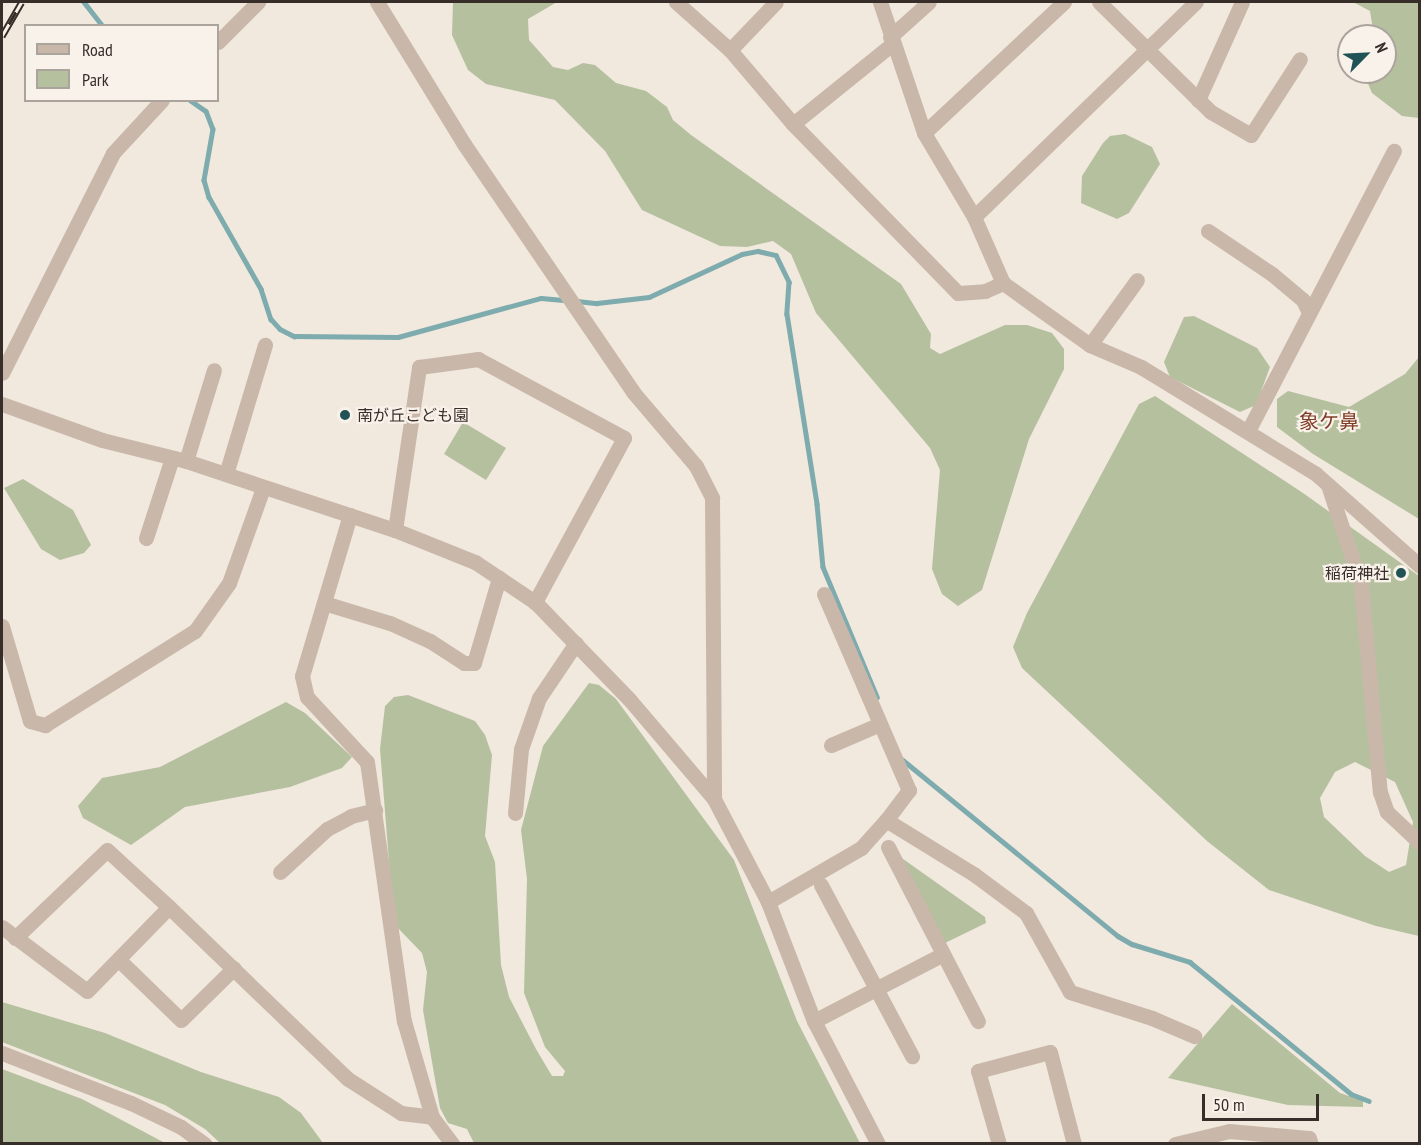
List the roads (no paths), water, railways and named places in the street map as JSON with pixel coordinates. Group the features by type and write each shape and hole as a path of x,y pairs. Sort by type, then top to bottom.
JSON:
{"street":[{"path":"219,41 258,2"},
{"path":"377,2 464,144 633,392 685,450 712,498 714,799"},
{"path":"676,2 730,50 793,124 958,293 985,291 1004,283"},
{"path":"730,50 776,2"},
{"path":"880,2 891,41 924,134 974,217 1004,283 1090,345 1141,367 1248,431 1327,482 1419,566"},
{"path":"793,124 891,41 929,2"},
{"path":"924,134 1064,2"},
{"path":"1099,2 1211,112 1251,135 1300,59"},
{"path":"974,217 1149,51 1196,2"},
{"path":"1198,100 1242,2"},
{"path":"2,373 113,153 160,102"},
{"path":"1248,431 1394,151"},
{"path":"1208,231 1272,274 1303,300 1309,313"},
{"path":"1090,345 1137,280"},
{"path":"226,474 265,345"},
{"path":"395,530 419,367 478,359 624,438 535,602"},
{"path":"146,538 214,370"},
{"path":"2,404 102,440 179,459 395,530 475,562 535,602 629,699 714,799 768,902 814,1021 878,1143"},
{"path":"1327,482 1361,585 1380,792 1387,812 1419,843"},
{"path":"2,626 30,721 45,725 195,631 229,583 263,488"},
{"path":"350,515 302,676 307,697 367,762 404,1021 432,1117 452,1143"},
{"path":"324,603 390,623 430,641 464,663 474,663 499,578"},
{"path":"768,902 861,848 909,790 824,594"},
{"path":"515,813 521,749 536,708 576,643"},
{"path":"831,745 880,724"},
{"path":"280,872 327,829 351,816 375,810"},
{"path":"886,820 975,875 1026,913 1071,992 1152,1018 1194,1036"},
{"path":"888,847 978,1021"},
{"path":"15,938 107,850 234,968 348,1079 401,1113 432,1117"},
{"path":"821,885 912,1056"},
{"path":"2,927 87,991 169,907"},
{"path":"814,1021 944,954"},
{"path":"119,960 180,1020 234,968"},
{"path":"999,1143 978,1071 1050,1052 1074,1143"},
{"path":"2,1053 158,1115 204,1143"},
{"path":"1175,1143 1231,1137 1309,1138 1311,1143"}],"waterway":[{"path":"84,2 101,24"},
{"path":"193,102 206,111 213,129 204,180 209,197 261,289 271,319 280,329 294,336 398,337 541,298 566,300"},
{"path":"577,301 597,303 649,297 742,254 758,251 776,255 789,282 787,314 817,504 823,567 877,697"},
{"path":"903,760 1118,936 1132,944 1190,962 1351,1094 1369,1101"}],"railway":[{"path":"2,36 22,2"}],"place":[{"name":"南が丘こども園","path":"345,415"},
{"name":"稲荷神社","path":"1401,573"}],"district":[{"name":"象ケ鼻","path":"1329,421"}]}
